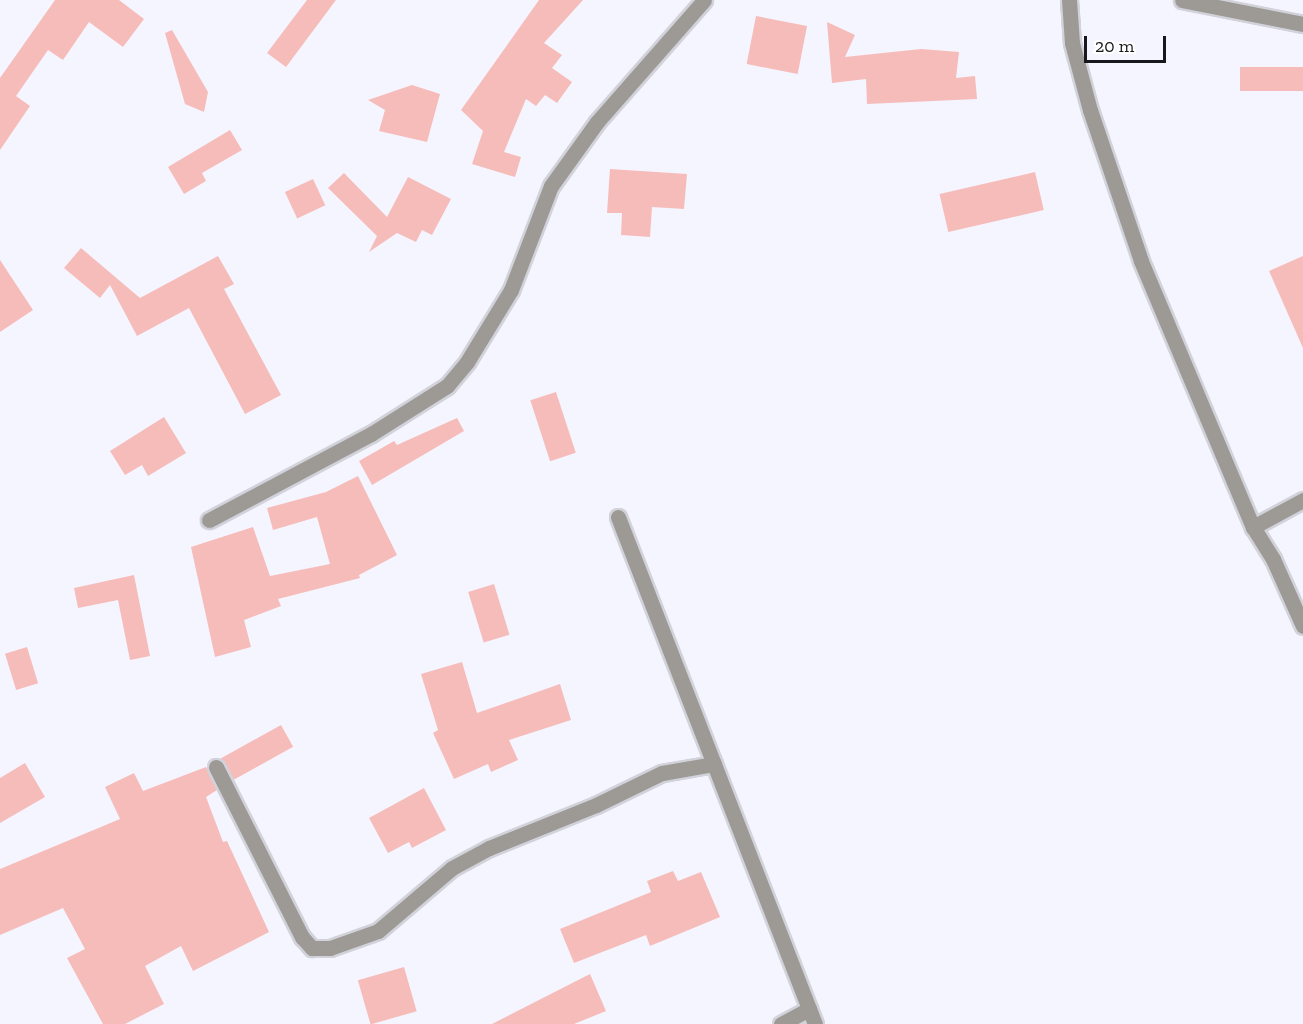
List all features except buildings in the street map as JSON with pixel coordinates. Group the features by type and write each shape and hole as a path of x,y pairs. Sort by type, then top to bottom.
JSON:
{"street":[{"path":"209,520 380,429 447,386 467,362 511,290 551,186 597,122 704,0"},
{"path":"1069,0 1072,43 1090,110 1141,261 1253,527 1273,559 1303,626"},
{"path":"1182,0 1303,24"},
{"path":"1253,527 1303,500"},
{"path":"618,517 815,1024"},
{"path":"216,767 302,937 312,948 330,948 378,931 452,868 489,848 596,805 662,773 714,764"},
{"path":"781,1024 809,1009"}]}
